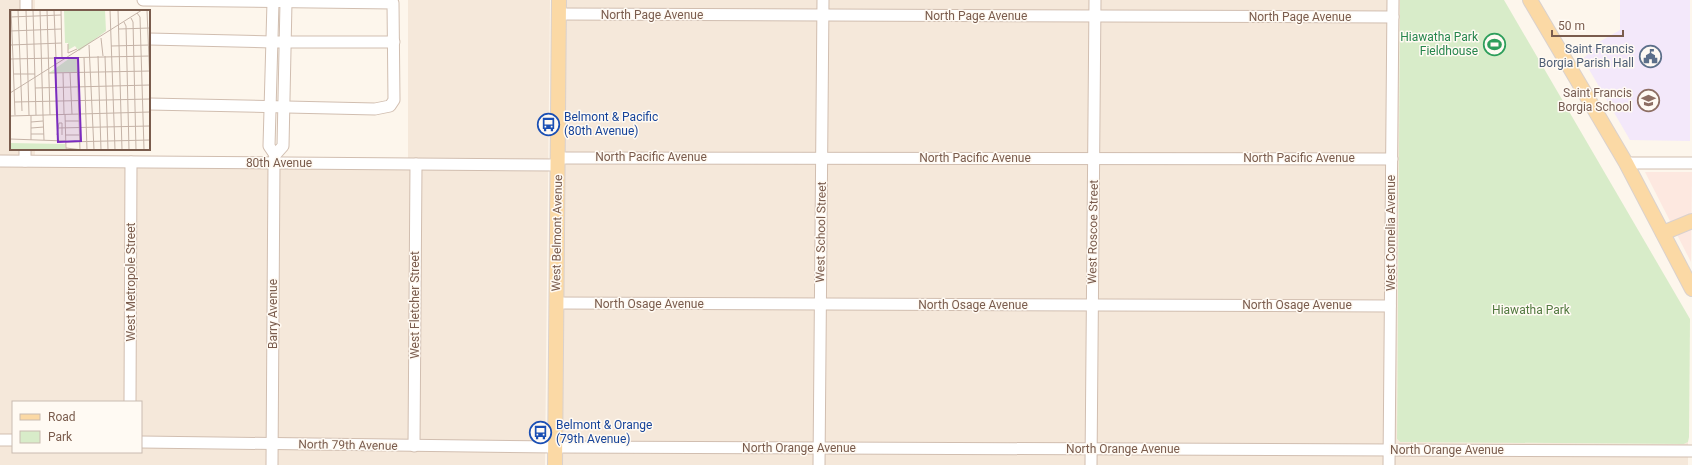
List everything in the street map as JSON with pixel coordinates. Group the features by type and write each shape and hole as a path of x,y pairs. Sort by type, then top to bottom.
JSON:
{"main road":[{"name":"West Belmont Avenue","path":"555,465 559,0"},
{"path":"1530,0 1626,163 1692,289"},
{"path":"1662,233 1692,221"}],"street":[{"path":"143,0 273,2 350,1 393,3 394,100 390,106 375,109 150,104"},
{"name":"West School Street","path":"819,465 823,0"},
{"name":"West Roscoe Street","path":"1092,465 1095,0"},
{"name":"West Cornelia Avenue","path":"1389,465 1393,0"},
{"path":"273,2 270,146 274,159"},
{"path":"274,159 283,146 286,2"},
{"name":"North Page Avenue","path":"559,14 1393,17"},
{"path":"150,39 272,42 394,42"},
{"path":"25,150 25,161"},
{"name":"North Pacific Avenue","path":"558,162 822,158 1392,159"},
{"name":"80th Avenue","path":"0,161 132,162 274,159 416,164 558,162"},
{"name":"Barry Avenue","path":"272,465 274,159"},
{"name":"West Metropole Street","path":"130,401 132,162"},
{"path":"1626,163 1692,163"},
{"name":"West Fletcher Street","path":"414,446 416,164"},
{"name":"North Osage Avenue","path":"556,303 1390,306"},
{"path":"0,440 12,440"},
{"name":"North 79th Avenue","path":"142,442 555,447"},
{"name":"North Orange Avenue","path":"555,447 1692,451"}],"shaded area":[{"path":"0,0 35,0 35,10 10,10 10,150 35,150 35,155 408,158 408,0 550,0 545,465 0,465"},
{"path":"564,0 1400,0 1397,439 1400,442 1684,444 1688,442 1688,465 558,465"},
{"name":"Saint Francis Borgia School","path":"1620,0 1690,0 1690,141 1630,140 1583,59 1599,42 1620,30"},
{"path":"1645,172 1692,172 1691,262"}],"green space":[{"name":"Hiawatha Park","path":"1400,0 1504,0 1690,319 1688,442 1684,444 1400,442 1397,439"}],"place":[{"name":"Hiawatha Park Fieldhouse","path":"1494,44"},
{"name":"Saint Francis Borgia Parish Hall","path":"1650,56"},
{"name":"Saint Francis Borgia School","path":"1648,100"},
{"name":"Belmont & Pacific (80th Avenue)","path":"548,124"},
{"name":"Belmont & Orange (79th Avenue)","path":"540,432"}]}
